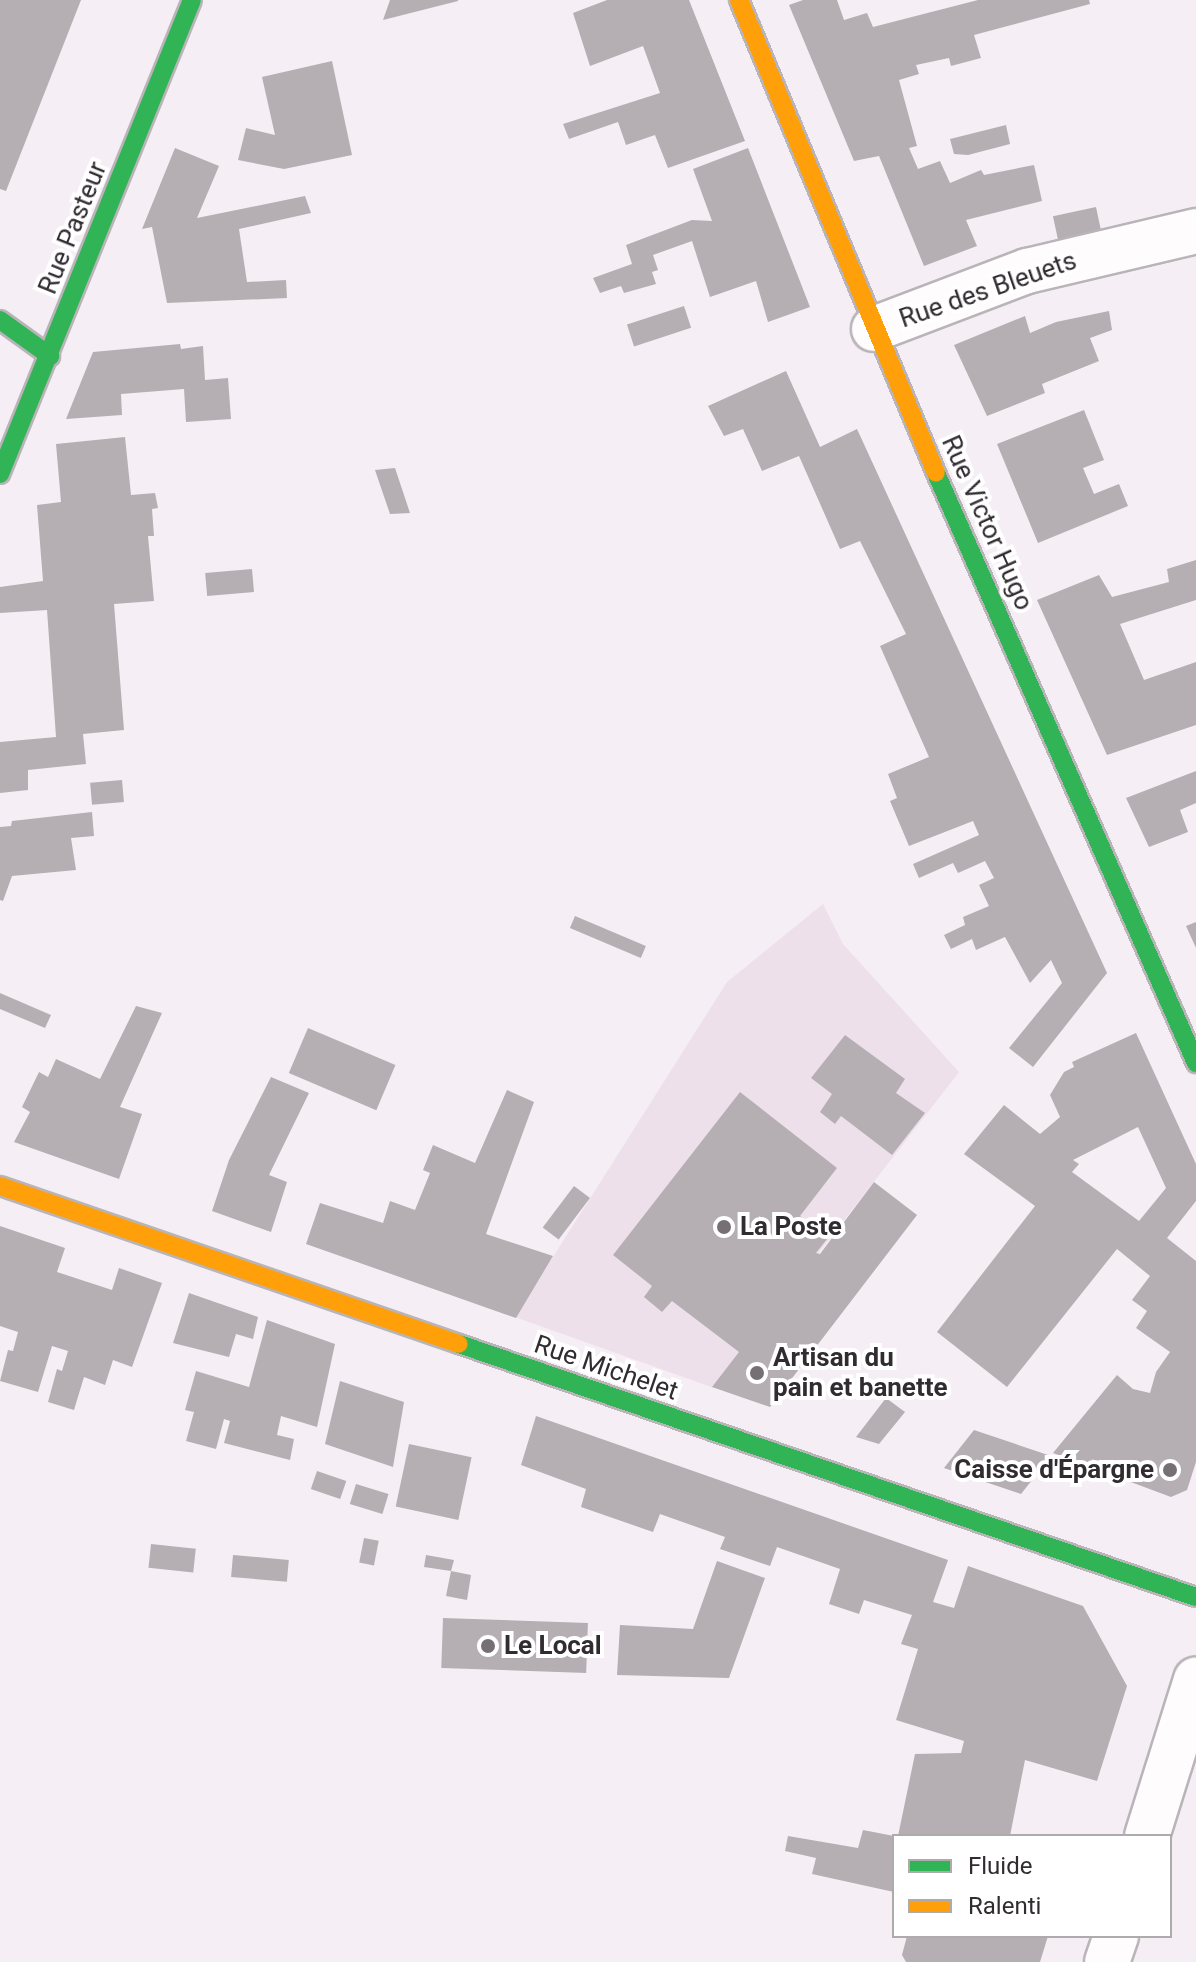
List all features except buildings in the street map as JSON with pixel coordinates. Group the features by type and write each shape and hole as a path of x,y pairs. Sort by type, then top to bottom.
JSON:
{"street":[{"name":"Rue Pasteur","path":"0,474 192,0"},
{"name":"Rue Victor Hugo","path":"739,0 874,329 1196,1063"},
{"name":"Rue des Bleuets","path":"874,329 1027,271 1196,231"},
{"path":"0,320 50,356"},
{"name":"Rue Michelet","path":"0,1186 1196,1597"},
{"path":"1148,1834 1196,1680"},
{"path":"1107,1962 1115,1938"}],"shaded area":[{"path":"823,904 843,944 959,1072 714,1388 515,1317 727,982"}],"traffic: fast":[{"path":"0,474 192,0"},
{"path":"0,320 50,356"},
{"path":"936,473 1196,1063"},
{"path":"459,1344 1196,1597"}],"traffic: slow":[{"path":"739,0 936,473"},
{"path":"0,1186 459,1344"}],"place":[{"name":"La Poste","path":"724,1227"},
{"name":"Artisan du pain et banette","path":"757,1373"},
{"name":"Caisse d'Épargne","path":"1170,1470"},
{"name":"Le Local","path":"488,1646"}]}
